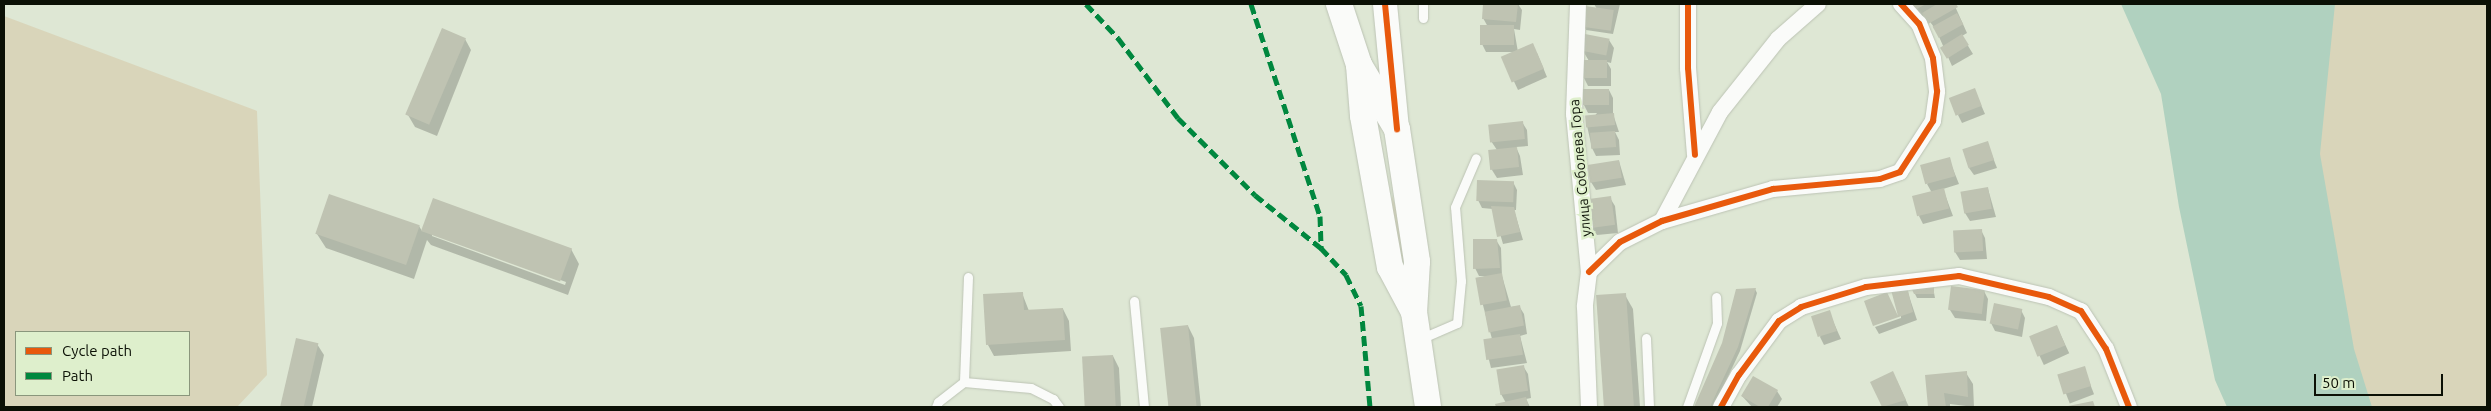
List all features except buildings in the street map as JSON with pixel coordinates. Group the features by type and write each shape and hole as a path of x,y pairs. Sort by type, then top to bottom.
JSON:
{"main road":[{"path":"1339,4 1359,64 1397,129 1417,262 1414,312 1428,407"},
{"path":"1359,64 1363,116 1390,267 1414,312"}],"street":[{"path":"1385,4 1397,129"},
{"name":"улица Соболева Гора","path":"1578,4 1574,114 1589,272 1585,307 1589,407"},
{"path":"1688,4 1689,76 1695,155"},
{"path":"1662,221 1695,155 1720,112 1749,73 1778,39 1818,4"},
{"path":"1589,272 1620,242 1662,221 1773,189 1880,179 1900,172 1933,121 1937,91 1933,58 1919,24 1901,4"},
{"path":"1721,407 1739,375 1779,321 1801,308 1866,287 1959,276 2049,296 2080,311 2106,349 2129,407"}],"lane":[{"path":"1423,4 1423,18"},
{"path":"1417,340 1457,324 1461,281 1455,207 1476,158"},
{"path":"964,382 968,277"},
{"path":"1687,407 1717,323 1716,297"},
{"path":"1134,301 1144,407"},
{"path":"1646,338 1649,407"},
{"path":"936,407 938,402 964,382 1031,388 1052,399 1059,407"}],"shaded area":[{"path":"2121,4 2335,4 2320,154 2354,349 2372,407 2227,407 2215,380 2179,207 2161,94"},
{"path":"2200,4 2487,4 2487,407 2336,407"},
{"path":"4,16 257,111 267,375 237,407 4,407"},
{"path":"1392,196 1405,235 1403,262 1393,234"}],"marked path":[{"path":"1086,4 1118,38 1178,118 1255,195 1321,248 1346,275 1361,306 1370,407"},
{"path":"1251,4 1320,216 1321,248"}],"cycle path":[{"path":"1385,4 1397,129"},
{"path":"1688,4 1688,68 1695,155"},
{"path":"1589,272 1620,242 1662,221 1773,189 1880,179 1900,172 1933,121 1937,91 1933,58 1919,24 1901,4"},
{"path":"1721,407 1739,375 1779,321 1801,307 1866,287 1959,276 2049,297 2081,311 2106,349 2129,407"}]}
